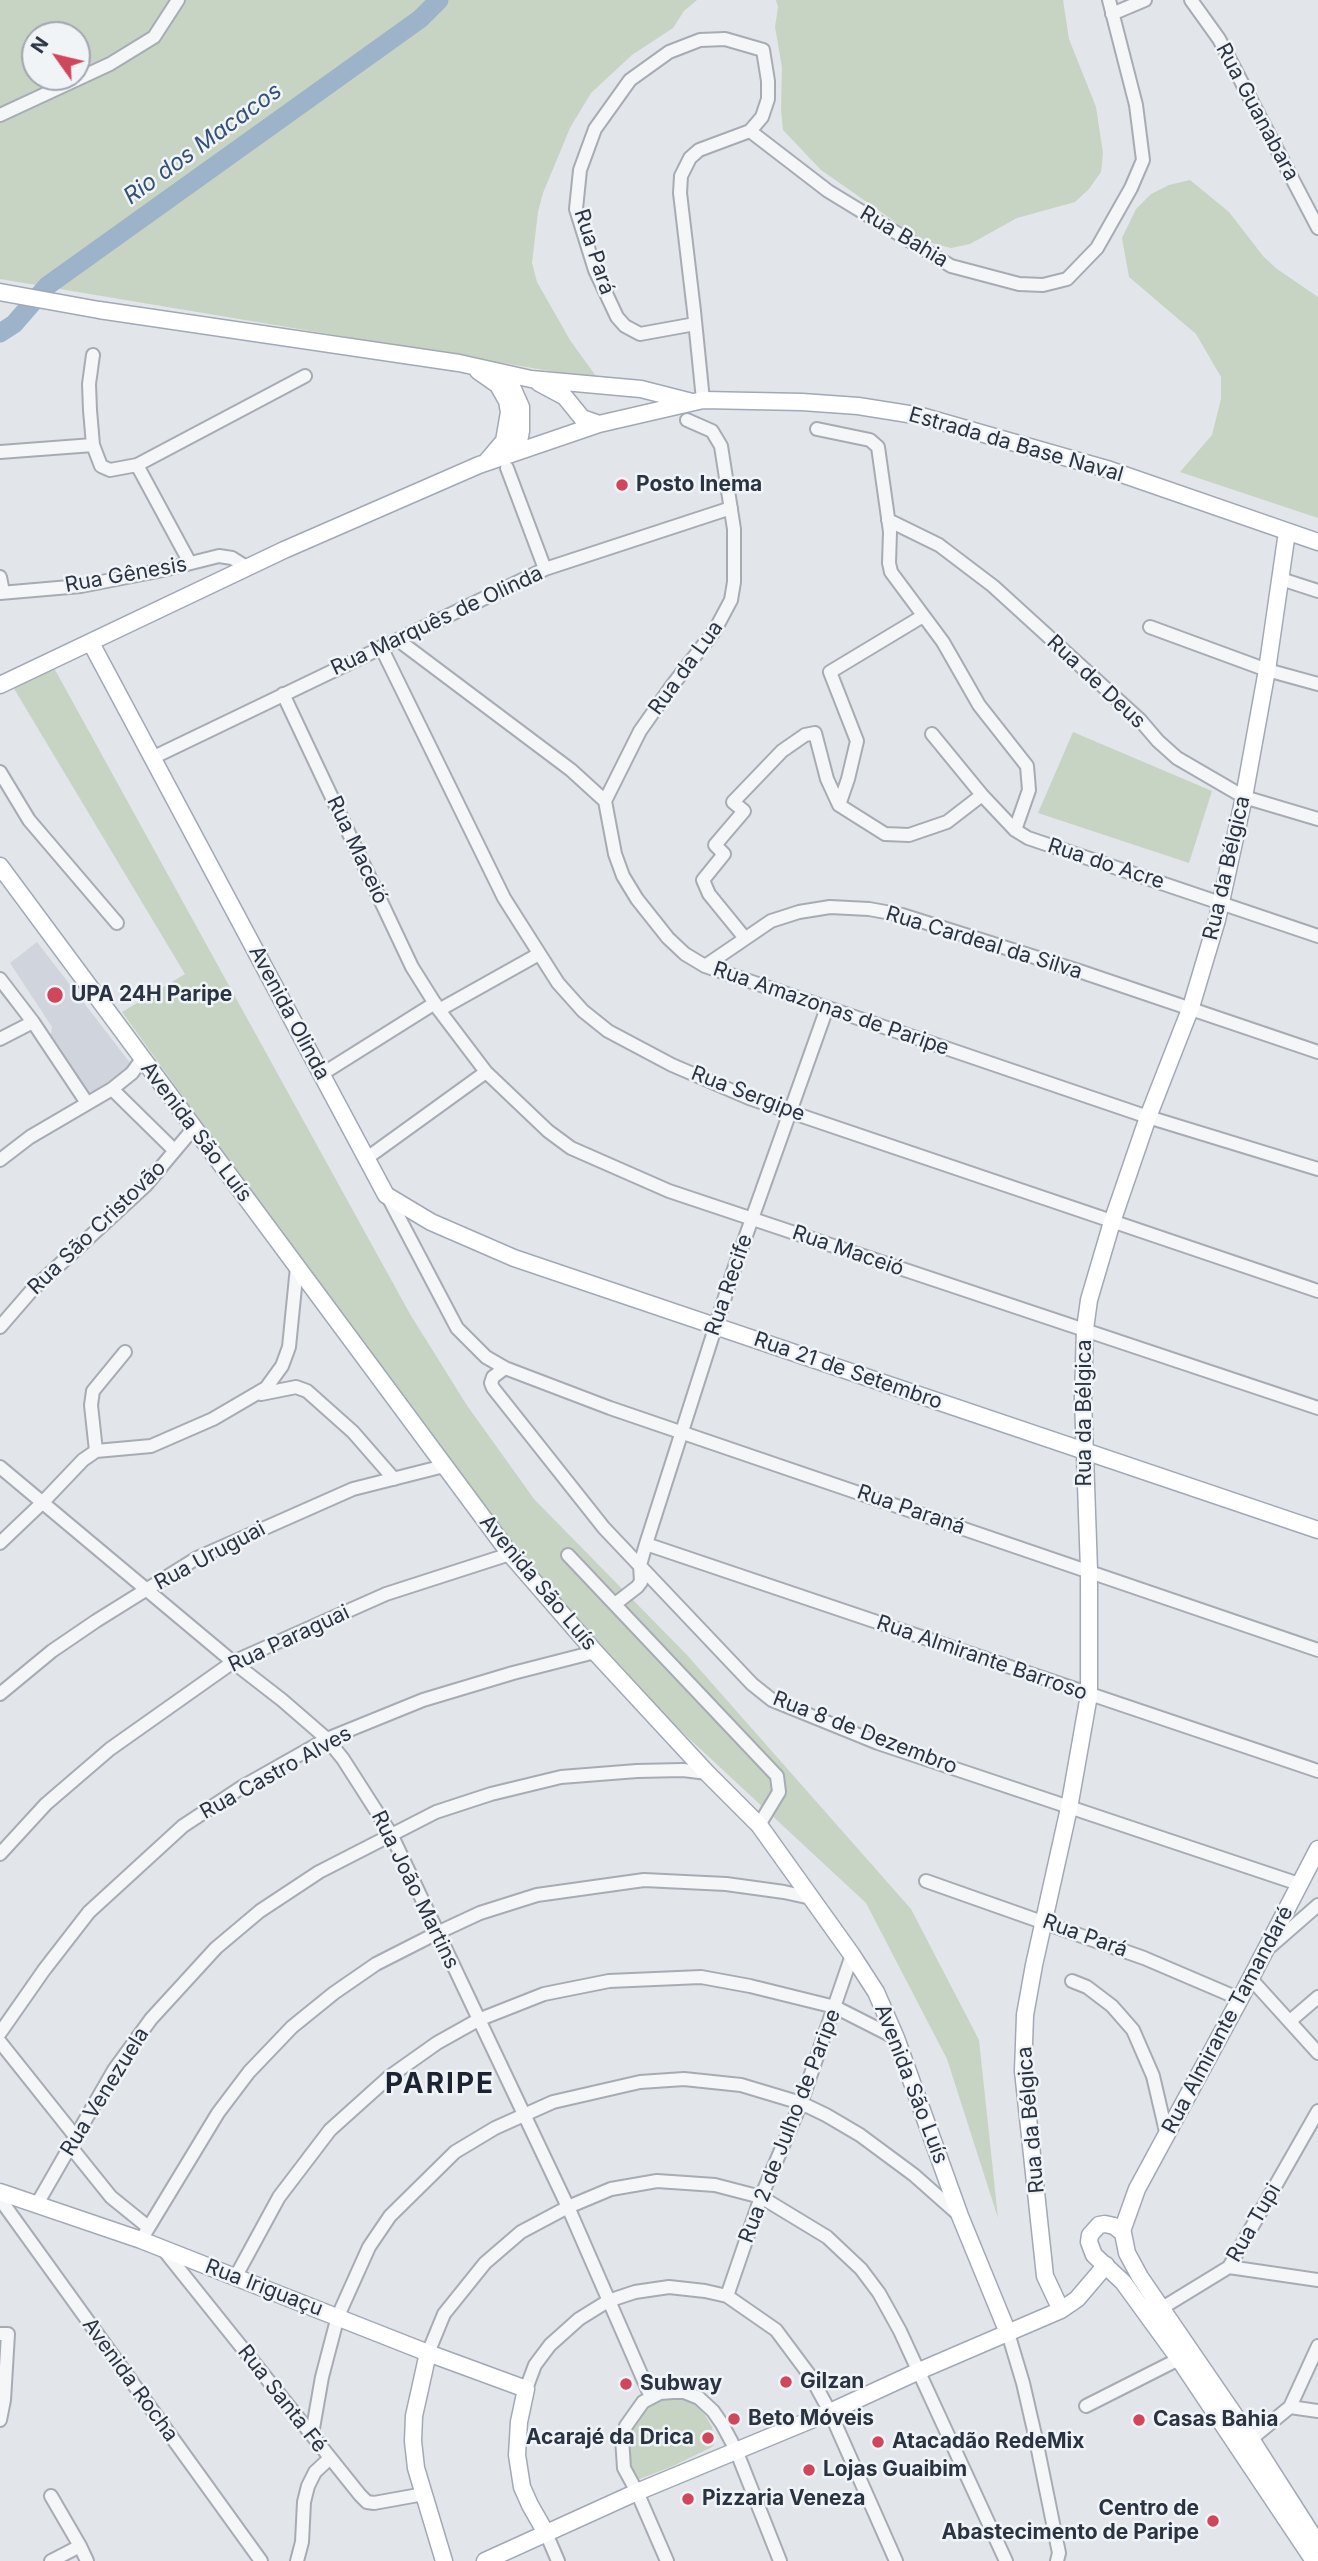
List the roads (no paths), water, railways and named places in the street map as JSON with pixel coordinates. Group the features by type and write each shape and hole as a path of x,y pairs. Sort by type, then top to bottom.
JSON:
{"main road":[{"path":"0,292 459,363 531,379 641,389 697,401"},
{"path":"459,363 488,377 498,385 507,401 508,426 504,441 486,462"},
{"path":"481,368 509,380 515,388 522,419 517,452"},
{"path":"531,379 555,389 582,418 599,425"},
{"path":"0,685 248,568 486,462 599,425 697,401"},
{"name":"Estrada da Base Naval","path":"697,401 858,405 921,416 1110,470 1318,542"},
{"name":"Rua da Bélgica","path":"1061,2310 1045,2276 1023,2071 1026,2015 1069,1808 1089,1695 1085,1329 1089,1300 1112,1222 1148,1117 1191,1007 1221,903 1267,670 1287,532"},
{"name":"Avenida Olinda","path":"91,643 387,1195"},
{"name":"Avenida São Luís","path":"0,866 510,1554 595,1652 759,1825 852,1955 876,1992 896,2038 960,2216 1008,2333"},
{"name":"Rua 21 de Setembro","path":"387,1195 431,1223 471,1241 1318,1530"},
{"name":"Rua Almirante Tamandaré","path":"1122,2231 1137,2189 1267,1950 1318,1849"},
{"name":"Rua Almirante Tamandaré","path":"1106,2265 1094,2255 1089,2242 1094,2230 1105,2224 1137,2189"},
{"name":"Rua Iriguaçu","path":"0,2192 144,2233 163,2249 526,2389"},
{"path":"1105,2224 1122,2231 1127,2253 1140,2277 1251,2439 1318,2544"},
{"path":"485,2561 638,2491 830,2412 1061,2310 1077,2299 1106,2265 1123,2282 1179,2359 1314,2561"},
{"path":"428,2353 415,2416 413,2441 416,2468 444,2561"},
{"path":"526,2389 519,2422 517,2455 526,2496 546,2533"}],"street":[{"path":"0,115 110,64 154,37 178,0"},
{"name":"Rua Bahia","path":"750,131 828,191 951,266 1019,284 1043,285 1067,279 1097,248 1131,188 1143,160 1136,105 1108,0"},
{"path":"1112,14 1146,0"},
{"name":"Rua Guanabara","path":"1191,0 1219,39 1318,228"},
{"name":"Rua Pará","path":"695,324 640,334 625,326 617,317 595,270 576,209 580,170 595,129 630,80 669,52 700,40 725,39 763,50 768,99 762,117 750,131"},
{"path":"697,401 695,324 680,193 681,176 690,158 699,150 750,131"},
{"path":"93,355 89,384 93,445 105,470 137,465 305,376"},
{"name":"Rua da Lua","path":"605,802 640,731 715,630 731,600 734,543 721,446 716,435 687,420"},
{"path":"817,429 870,440 876,444 888,520 891,572 943,642 978,705 1027,766 1029,790 1015,830"},
{"path":"0,452 93,445"},
{"path":"507,468 517,452"},
{"path":"486,462 507,468 545,569"},
{"path":"137,465 190,563"},
{"name":"Rua Marquês de Olinda","path":"152,758 545,569 731,509"},
{"name":"Rua de Deus","path":"888,520 939,545 1021,610 1177,758 1244,797 1318,819"},
{"name":"Rua Gênesis","path":"2,593 82,586 225,556 248,568"},
{"path":"0,577 2,593"},
{"path":"1281,579 1318,591"},
{"path":"839,805 857,741 830,672 923,616"},
{"path":"1150,627 1267,670 1318,684"},
{"path":"398,640 571,770 605,802"},
{"name":"Rua Sergipe","path":"382,647 504,898 558,983 583,1011 608,1031 715,1085 1318,1291"},
{"name":"Rua Maceió","path":"283,694 412,967 486,1072 529,1114 571,1149 668,1191 1318,1408"},
{"path":"744,937 709,894 703,880 724,854 715,845 744,811 733,802 782,751 805,735 815,733 831,791 839,805 885,834 909,835 947,822 982,795"},
{"name":"Rua do Acre","path":"932,734 982,795 1015,830 1028,838 1318,936"},
{"path":"0,772 29,820 117,923"},
{"name":"Rua Amazonas de Paripe","path":"605,802 615,854 630,887 668,938 685,954 705,966 1148,1117 1318,1169"},
{"name":"Rua Cardeal da Silva","path":"705,966 771,921 799,912 830,907 869,909 902,915 1191,1007 1318,1052"},
{"path":"322,1074 437,1006 539,954"},
{"path":"0,979 33,1022 87,1103"},
{"name":"Rua Recife","path":"615,1604 641,1581 640,1565 646,1544 715,1326 827,1008"},
{"path":"0,1039 33,1022"},
{"path":"0,1160 30,1137 111,1089 132,1073 142,1059"},
{"path":"367,1158 486,1072"},
{"path":"111,1089 174,1150"},
{"name":"Rua São Cristovão","path":"0,1327 32,1290 146,1185 193,1129"},
{"name":"Avenida Olinda","path":"387,1195 457,1328 486,1357 505,1368"},
{"path":"0,1543 83,1460 96,1451 152,1446 213,1419 266,1388 282,1366 289,1347 297,1267"},
{"path":"96,1451 91,1405 93,1391 125,1352"},
{"name":"Rua Paraná","path":"505,1368 597,1404 1318,1650"},
{"name":"Rua 8 de Dezembro","path":"505,1368 493,1377 493,1388 604,1528 752,1684 772,1700 878,1742 1299,1884"},
{"path":"257,1395 296,1387 307,1391 373,1453 394,1479"},
{"name":"Rua Uruguai","path":"0,1694 52,1651 197,1558 353,1489 444,1466"},
{"name":"Rua João Martins","path":"0,1467 282,1700 327,1739 343,1759 391,1834 568,2207 651,2397"},
{"name":"Rua Almirante Barroso","path":"646,1544 1318,1771"},
{"name":"Rua Paraguai","path":"0,1854 46,1804 110,1749 233,1662 386,1594 510,1554"},
{"path":"568,1555 777,1776 779,1792 759,1825"},
{"name":"Rua Castro Alves","path":"0,2033 44,1969 89,1912 183,1826 242,1787 327,1739 423,1700 595,1652"},
{"name":"Rua Venezuela","path":"37,2204 114,2070 151,2019 216,1948 260,1911 319,1872 436,1812 491,1794 561,1777 637,1771 683,1770 707,1773"},
{"path":"0,2042 111,2197 144,2233 218,2113 249,2072 292,2027 376,1964 437,1933 480,1913 537,1895 644,1880 726,1884 811,1898"},
{"name":"Rua Pará","path":"926,1881 1144,1958 1240,1999"},
{"path":"1267,1950 1318,1905"},
{"name":"Rua 2 de Julho de Paripe","path":"727,2296 761,2197 800,2103 852,1955"},
{"path":"236,2276 279,2197 330,2130 389,2077 437,2043 478,2020 544,1994 609,1981 701,1977 835,2007 896,2038"},
{"path":"1251,1979 1318,2053"},
{"path":"1072,1981 1087,1987 1112,2006 1133,2030 1153,2076 1167,2136"},
{"path":"1290,2021 1318,1997"},
{"path":"858,2019 884,2009"},
{"path":"312,2434 322,2376 338,2316 369,2247 390,2216 456,2152 524,2113 553,2102 640,2082 684,2079 741,2085 800,2103 827,2115 860,2135 927,2185 960,2216"},
{"name":"Rua Tupi","path":"1162,2308 1229,2267 1318,2111"},
{"path":"428,2353 444,2314 485,2263 521,2232 568,2207 611,2189 657,2181 715,2185 761,2197 827,2237 860,2269 879,2293 919,2371 1006,2561"},
{"path":"927,2185 933,2186 947,2181"},
{"name":"Avenida Rocha","path":"0,2199 261,2561"},
{"name":"Rua Santa Fé","path":"163,2249 312,2434 329,2459 367,2502 424,2494"},
{"path":"1229,2267 1318,2280"},
{"path":"526,2389 535,2365 550,2345 579,2319 608,2301 635,2292 669,2287 727,2296 776,2330 811,2377 830,2412 896,2561"},
{"path":"1008,2333 1032,2422 1059,2553 1057,2561"},
{"path":"0,2420 4,2400 4,2334"},
{"path":"1251,2439 1290,2407 1318,2346"},
{"path":"1086,2406 1179,2359"},
{"path":"667,2561 638,2491 624,2468 621,2438 636,2409 651,2397 684,2392 699,2398 713,2411 736,2450 780,2561"},
{"path":"1290,2407 1318,2411"},
{"path":"298,2561 308,2486 315,2472 329,2459"},
{"path":"51,2496 87,2561"},
{"path":"546,2533 558,2561"},
{"path":"51,2561 80,2546"}],"waterway":[{"name":"Rio dos Macacos","path":"0,333 14,324 47,286 420,19 439,0"}],"place":[{"name":"Posto Inema","path":"622,485"},
{"name":"UPA 24H Paripe","path":"55,995"},
{"name":"Gilzan","path":"786,2382"},
{"name":"Subway","path":"626,2384"},
{"name":"Beto Móveis","path":"734,2419"},
{"name":"Casas Bahia","path":"1139,2420"},
{"name":"Acarajé da Drica","path":"708,2438"},
{"name":"Atacadão RedeMix","path":"878,2442"},
{"name":"Lojas Guaibim","path":"809,2470"},
{"name":"Pizzaria Veneza","path":"688,2499"},
{"name":"Centro de Abastecimento de Paripe","path":"1213,2521"}],"district":[{"name":"PARIPE","path":"440,2085"}]}
